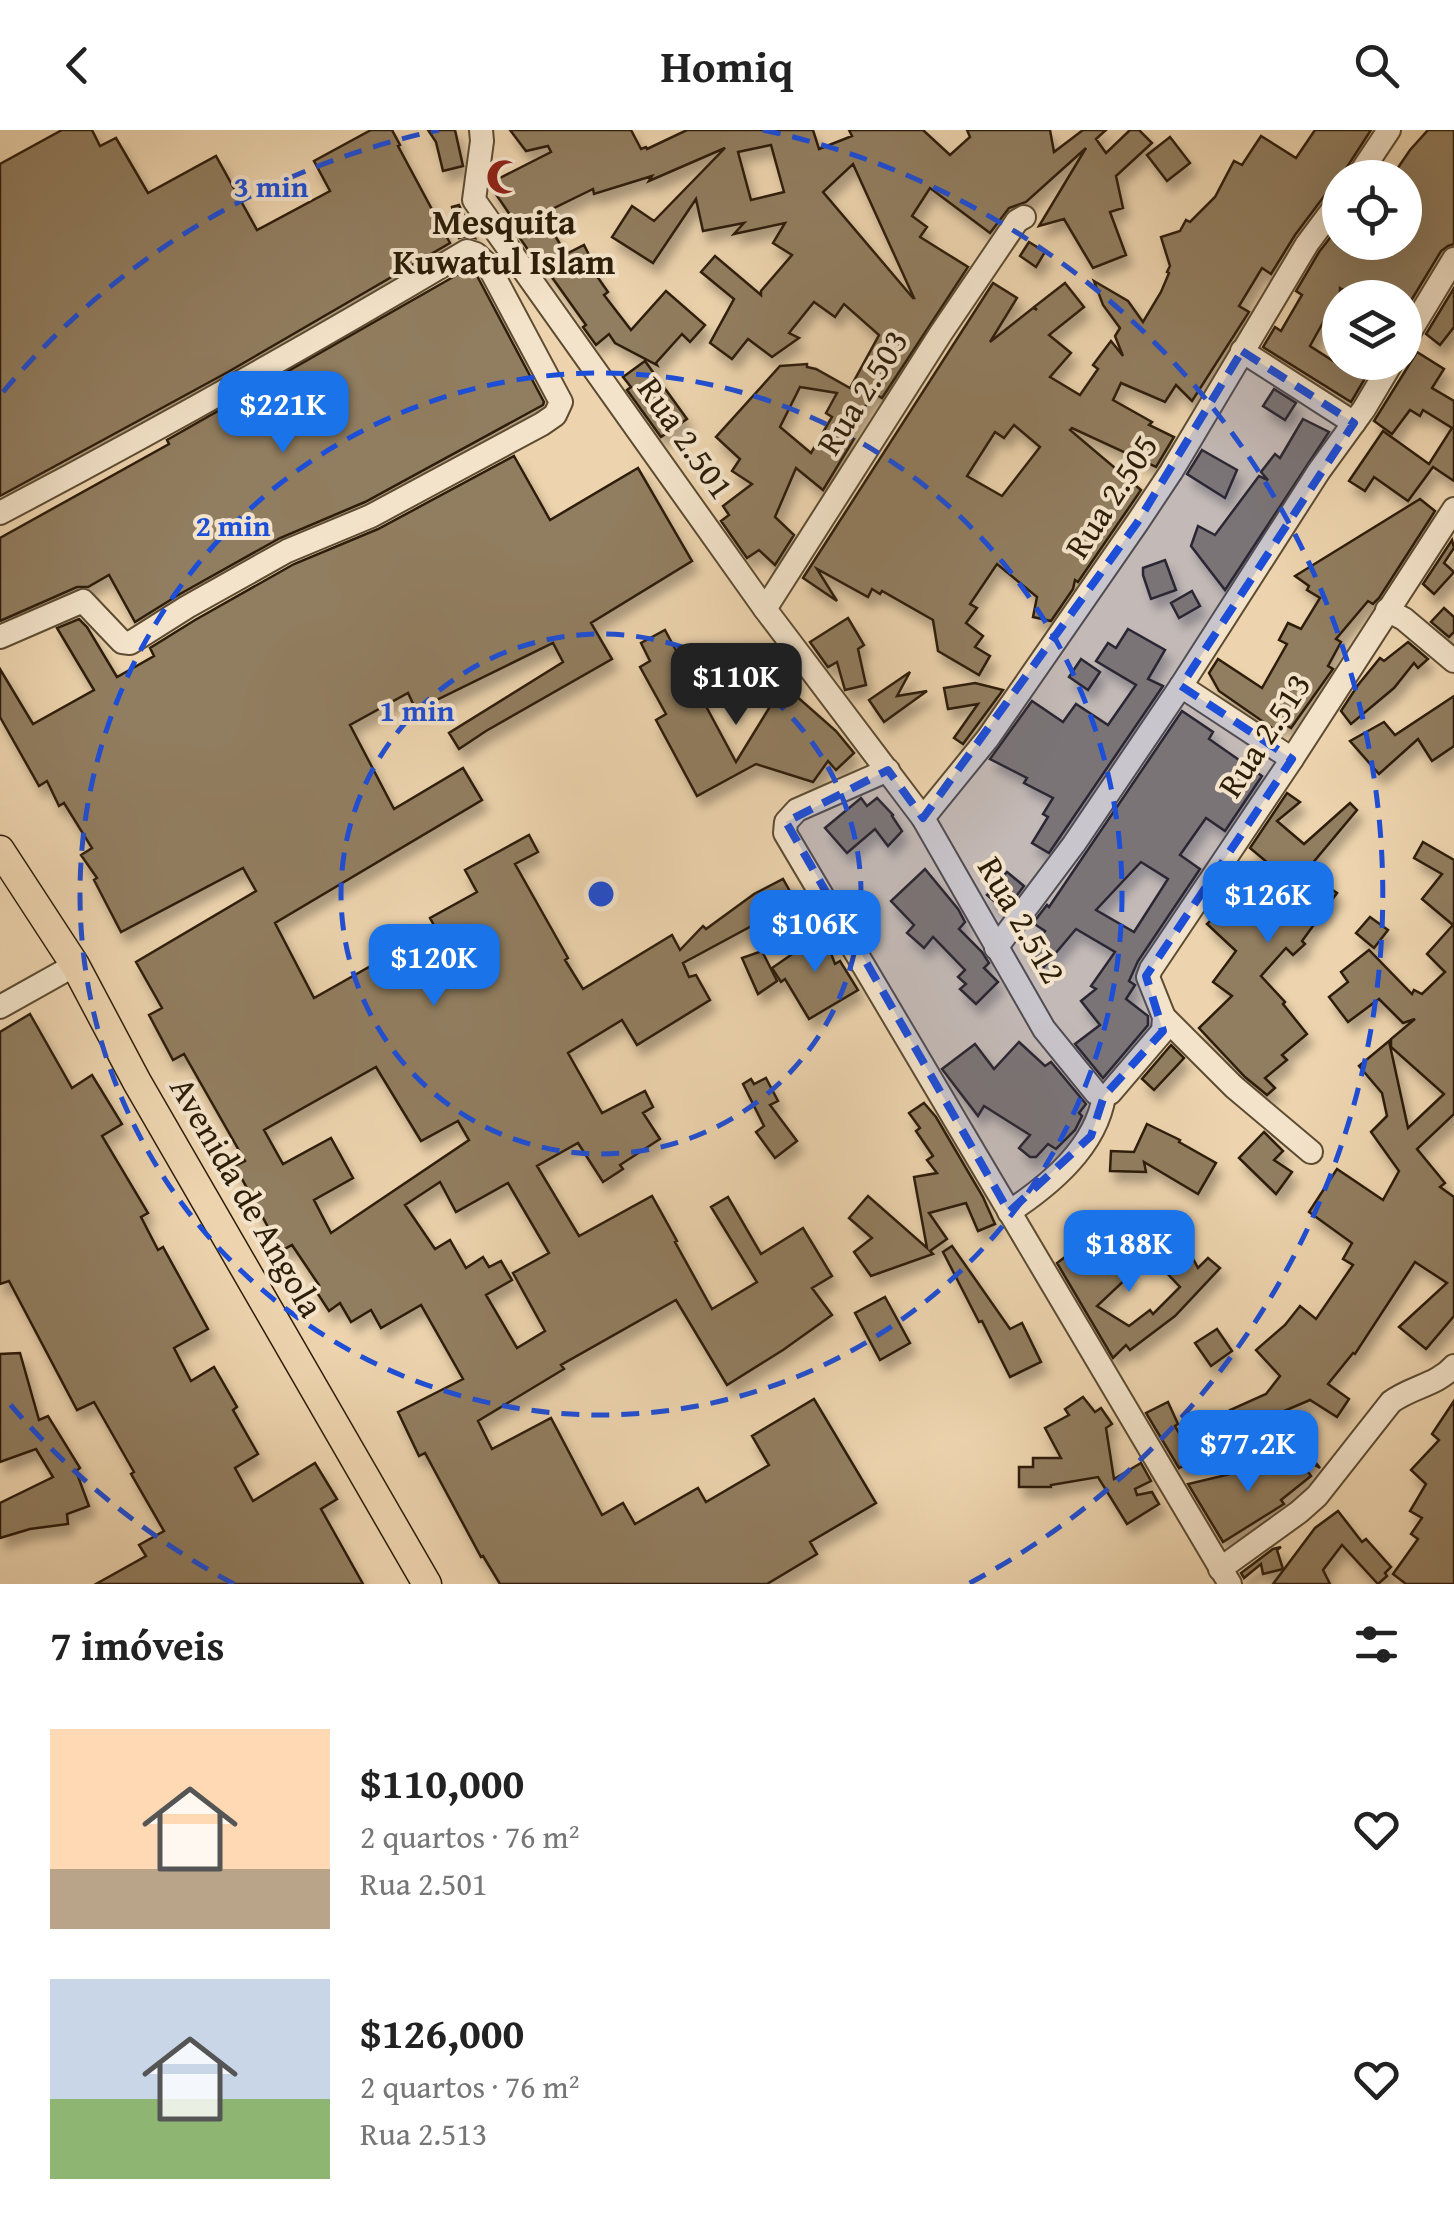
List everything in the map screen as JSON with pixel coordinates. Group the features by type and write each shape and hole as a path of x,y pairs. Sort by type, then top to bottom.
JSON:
{"main road":[{"name":"Avenida de Angola","path":"0,850 75,966 147,1099 426,1584"}],"street":[{"name":"Rua 2.501","path":"480,130 474,200 764,609 888,770"},
{"path":"1369,160 1388,130"},
{"name":"Rua 2.503","path":"764,609 940,333 1017,221 1024,217"},
{"name":"Rua 2.505","path":"923,818 988,738 1137,523 1322,225"},
{"path":"0,513 157,429 467,252 476,254 488,265 562,402 555,415 542,424 371,516 287,552 130,643 122,642 83,601 0,638"},
{"path":"1422,312 1454,259"},
{"path":"1242,351 1354,423"},
{"path":"996,948 1074,844 1381,380"},
{"name":"Rua 2.513","path":"1164,1018 1150,984 1151,969 1454,509"},
{"path":"1387,610 1404,618 1454,661"},
{"path":"1180,686 1292,759"},
{"path":"888,770 797,810 786,822 785,833 1225,1576 1316,1496 1391,1402 1437,1380 1454,1366"},
{"name":"Rua 2.512","path":"888,770 923,818 1044,1029 1096,1094 1104,1096"},
{"path":"0,1007 75,966"},
{"path":"1009,1212 1062,1170 1090,1136 1101,1116 1104,1096 1163,1031 1164,1018"},
{"path":"1164,1018 1234,1086 1311,1152"}],"highlighted area":[{"path":"1242,351 1354,423 1181,686 1292,759 1146,976 1163,1031 1104,1096 1091,1136 1009,1212 786,822 888,770 923,818 1137,523"}],"building":[{"path":"62,130 92,130 100,146 116,138 148,193 216,156 257,230 330,191 314,161 371,130 392,130 450,243 228,372 0,496 0,164"},
{"path":"428,130 455,130 463,166 443,171 436,142"},
{"path":"510,130 631,130 641,149 687,130 813,130 819,149 852,136 849,130 923,130 950,155 970,137 967,130 1050,130 1054,152 1083,130 1106,130 1096,139 1106,153 1130,130 1139,130 1152,143 1116,176 1123,208 1110,212 1126,255 1093,268 1064,219 1039,226 1086,148 1026,202 1009,208 990,233 930,188 912,216 927,227 920,237 968,267 882,398 873,393 848,436 854,439 823,490 796,468 775,517 794,535 775,565 759,550 747,558 721,521 729,515 723,506 752,484 732,471 740,459 716,437 780,366 807,364 850,388 879,335 844,304 835,317 814,302 789,333 799,338 772,357 748,339 732,359 710,343 734,299 701,272 715,256 761,295 792,255 773,243 785,223 734,234 744,223 703,231 696,199 653,263 612,237 632,206 654,221 725,148 649,181 652,176 594,194 593,189 542,214 566,254 584,245 591,259 587,262 608,292 604,295 631,330 666,291 705,325 690,342 682,334 657,365 615,343 609,334 596,345 583,327 586,325 515,231 519,228 491,187 492,182 551,152 548,146 526,151","holes":["771,145 784,192 751,200 738,152","853,164 914,298 913,298 823,192","800,387 837,393 826,413 832,417 811,453 780,427"]},
{"path":"1315,130 1371,130 1352,160 1322,160 1322,199 1271,274 1262,268 1239,306 1249,312 1192,401 1176,385 1165,402 1121,383 1113,400 1174,437 1156,467 1070,430 1141,490 1078,582 1075,580 1051,621 1033,617 1037,597 997,564 970,604 977,608 966,623 983,636 975,647 990,656 979,675 938,651 933,620 882,591 880,594 872,589 868,597 817,569 837,601 803,578 993,283 1017,298 990,342 1033,308 1037,310 1034,307 1065,283 1084,307 1049,335 1071,353 1050,377 1080,395 1098,369 1093,365 1111,341 1123,356 1115,336 1120,328 1103,305 1094,281 1128,301 1143,322 1169,273 1161,237 1180,231 1186,220 1190,222 1215,197 1234,161 1242,165 1261,136 1296,158","holes":["1014,425 1040,447 1002,496 967,476 995,432 1004,438"]},
{"path":"1428,130 1454,130 1454,244 1441,251 1422,282 1322,280 1322,324 1310,346 1322,354 1322,380 1364,380 1351,402 1263,347 1275,327 1281,331 1302,295 1296,291 1322,248 1322,260 1422,260 1422,160 1403,160"},
{"path":"1170,137 1190,163 1167,181 1147,155"},
{"path":"459,205 475,238 459,238 452,207"},
{"path":"1029,242 1045,252 1036,267 1020,256"},
{"path":"469,268 476,274 543,405 365,502 280,538 135,622 109,575 0,621 0,538"},
{"path":"1454,288 1454,327 1440,345 1426,334"},
{"path":"1422,355 1444,369 1432,388 1454,401 1454,481 1433,467 1408,501 1374,477 1365,491 1349,481 1383,431 1429,464 1452,428 1423,410 1420,416 1410,410 1392,434 1374,421 1400,380 1422,380"},
{"path":"645,361 687,419 661,437 627,390 631,387 623,377"},
{"path":"1274,389 1296,403 1285,420 1263,406"},
{"path":"1303,419 1329,432 1225,590 1191,546 1198,526 1215,535 1259,476 1268,480 1261,472 1275,454 1280,458"},
{"path":"1202,450 1237,470 1225,498 1187,474"},
{"path":"514,456 550,520 638,468 692,561 591,623 612,659 459,749 449,733 563,662 553,643 416,710 408,693 350,725 394,809 463,768 482,800 275,923 314,998 436,929 430,918 477,892 465,870 529,835 538,852 515,864 583,989 672,935 680,950 703,926 706,929 754,894 783,879 796,902 683,963 689,977 696,975 710,1000 637,1045 622,1020 568,1053 602,1113 645,1091 653,1107 643,1113 660,1139 620,1165 623,1169 603,1182 578,1143 537,1166 579,1236 652,1196 712,1309 757,1282 711,1207 728,1197 761,1254 803,1228 832,1276 812,1288 832,1315 727,1385 676,1300 561,1365 564,1369 478,1421 492,1449 551,1418 602,1515 623,1503 635,1524 698,1488 706,1502 769,1465 752,1436 814,1399 876,1503 810,1542 817,1554 767,1584 500,1584 481,1557 425,1453 419,1456 398,1412 463,1379 421,1305 381,1328 371,1310 351,1322 340,1303 329,1311 314,1288 319,1285 292,1245 281,1251 235,1166 245,1161 184,1054 173,1060 149,1015 162,1008 136,962 256,891 243,868 121,932 94,880 97,878 81,855 92,848 64,803 59,806 47,781 39,786 0,717 0,669 33,724 94,690 57,628 79,619 117,677 154,656 150,648 195,620 294,564 378,529","holes":["376,1067 421,1141 458,1121 469,1140 331,1233 314,1200 353,1178 331,1138 283,1164 264,1130","440,1182 456,1212 508,1183 549,1253 513,1273 545,1331 517,1348 486,1295 512,1280 501,1261 489,1267 483,1257 466,1268 450,1240 435,1249 405,1205"]},
{"path":"1420,499 1435,511 1379,598 1373,604 1368,601 1336,639 1341,642 1328,666 1333,669 1291,728 1280,721 1275,730 1219,691 1209,673 1218,659 1262,688 1287,644 1279,640 1288,623 1301,629 1320,598 1295,576"},
{"path":"1452,540 1454,548 1444,563 1454,572 1434,594 1423,584"},
{"path":"1165,560 1176,590 1151,599 1143,568"},
{"path":"1192,591 1200,606 1179,618 1171,603"},
{"path":"1444,608 1454,617 1454,632 1449,637 1431,622"},
{"path":"848,618 864,645 858,649 866,685 845,690 837,662 828,667 810,642"},
{"path":"1128,629 1165,650 1148,679 1163,686 1049,853 1032,843 1048,817 1043,814 1053,798 1024,783 1027,778 990,759 1032,701 1063,722 1076,704 1108,725 1136,685 1096,661 1108,643 1116,648"},
{"path":"665,630 736,762 771,705 767,702 779,689 794,694 836,731 854,753 836,770 828,761 813,782 756,764 697,796 656,720 666,714 640,667 650,661 641,643"},
{"path":"1408,642 1428,659 1418,668 1414,663 1394,688 1351,724 1341,711 1358,685 1380,658 1384,661"},
{"path":"1081,659 1100,672 1088,690 1069,677"},
{"path":"910,672 897,696 927,691 884,722 869,700"},
{"path":"975,683 1003,690 963,744 954,738 978,704 948,709 944,688"},
{"path":"1454,696 1454,746 1432,761 1418,739 1379,774 1350,741 1384,722 1395,735"},
{"path":"1182,711 1213,732 1209,739 1262,776 1225,831 1206,818 1180,855 1200,869 1138,961 1129,981 1135,985 1126,999 1148,1016 1148,1025 1103,1078 1075,1044 1100,1025 1081,1001 1096,989 1091,986 1115,952 1076,929 1044,967 1027,953 1045,931 1033,923 1049,907","holes":["1141,862 1168,879 1134,932 1096,910"]},
{"path":"1287,793 1300,802 1277,821 1304,844 1350,803 1357,810 1306,871 1337,893 1302,941 1305,944 1293,955 1286,948 1261,976 1307,1034 1282,1055 1287,1060 1265,1078 1275,1088 1267,1095 1199,1028 1232,996 1213,982 1236,951 1207,924 1268,863 1250,848"},
{"path":"861,798 867,806 877,798 902,831 888,846 875,829 847,853 825,828"},
{"path":"1423,842 1454,860 1454,1114 1417,1149 1445,1183 1440,1187 1454,1197 1454,1316 1426,1349 1399,1327 1447,1283 1415,1262 1355,1354 1328,1384 1349,1399 1337,1417 1310,1400 1277,1414 1320,1468 1264,1437 1257,1429 1243,1436 1230,1410 1266,1394 1280,1376 1256,1350 1300,1306 1316,1319 1353,1265 1343,1259 1352,1243 1309,1212 1337,1169 1383,1200 1399,1171 1371,1132 1387,1116 1382,1093 1359,1066 1389,1041 1408,1128 1444,1094 1391,1047 1391,1039 1415,1019 1403,1023 1379,999 1348,1022 1329,997 1348,982 1341,972 1369,950 1412,994 1414,990 1422,994 1445,972 1427,954 1453,925 1422,899 1442,874 1414,858"},
{"path":"925,869 958,909 965,922 959,929 982,952 989,963 984,968 998,982 976,1004 960,989 966,984 958,977 965,970 933,937 924,948 907,933 914,925 891,901"},
{"path":"1007,872 1024,886 1005,911 987,895"},
{"path":"1370,917 1388,930 1374,948 1356,933"},
{"path":"822,930 835,964 840,961 858,990 809,1019 785,979 781,982 772,968 798,950 794,940"},
{"path":"762,951 777,981 758,994 742,958"},
{"path":"30,1014 72,1088 92,1075 122,1124 102,1136 148,1213 141,1217 158,1250 163,1247 208,1329 174,1348 191,1381 214,1367 237,1407 233,1410 258,1454 235,1468 253,1501 315,1463 337,1499 321,1509 363,1584 96,1584 146,1556 139,1545 164,1531 94,1402 77,1410 9,1281 0,1284 0,1032"},
{"path":"1019,1042 1045,1066 1051,1062 1086,1104 1075,1130 1056,1149 1048,1144 1036,1157 1019,1148 1030,1135 984,1106 978,1116 942,1069 975,1044 994,1069"},
{"path":"1171,1045 1184,1058 1154,1090 1142,1079"},
{"path":"766,1078 778,1101 770,1105 797,1141 775,1158 756,1132 764,1126 743,1084"},
{"path":"924,1103 983,1197 995,1224 978,1231 966,1203 929,1213 947,1239 930,1251 933,1254 871,1276 854,1252 872,1238 849,1218 868,1196 927,1248 914,1177 937,1173 927,1160 933,1156 916,1131 920,1128 909,1113"},
{"path":"1147,1124 1216,1163 1198,1194 1144,1162 1146,1172 1110,1171 1111,1151 1134,1152"},
{"path":"1264,1132 1283,1151 1274,1160 1292,1172 1276,1194 1239,1158"},
{"path":"1081,1245 1097,1268 1109,1256 1128,1277 1097,1306 1129,1326 1150,1310 1153,1314 1180,1287 1163,1269 1190,1253 1198,1268 1208,1258 1220,1268 1175,1316 1130,1350 1126,1345 1113,1358 1057,1263"},
{"path":"952,1246 1010,1329 1022,1323 1041,1362 1010,1377 943,1252"},
{"path":"885,1297 910,1343 880,1360 855,1313"},
{"path":"1217,1329 1232,1351 1211,1366 1195,1343"},
{"path":"20,1353 39,1420 48,1416 80,1468 76,1471 89,1506 67,1514 68,1524 0,1538 0,1503 53,1477 36,1449 0,1462 0,1354"},
{"path":"1083,1397 1095,1412 1101,1408 1112,1424 1106,1428 1114,1479 1141,1463 1151,1481 1135,1489 1137,1495 1152,1492 1159,1504 1127,1524 1098,1477 1051,1487 1019,1487 1019,1467 1033,1467 1033,1458 1061,1458 1045,1428 1069,1415 1065,1409"},
{"path":"1454,1401 1454,1584 1406,1584 1393,1574 1418,1539 1411,1534 1422,1518 1410,1511 1426,1484 1411,1470 1439,1440 1432,1434"},
{"path":"1168,1402 1178,1424 1175,1426 1194,1460 1179,1468 1146,1413"},
{"path":"1298,1458 1311,1476 1281,1500 1284,1504 1223,1542 1188,1484"},
{"path":"1338,1511 1362,1542 1366,1539 1391,1567 1385,1573 1387,1576 1378,1584 1342,1545 1323,1570 1330,1584 1273,1584 1315,1528"},
{"path":"1281,1547 1277,1550 1283,1569 1263,1574 1261,1564 1244,1578 1241,1573"}],"place":[{"name":"Mesquita Kuwatul Islam","path":"504,177"}]}
